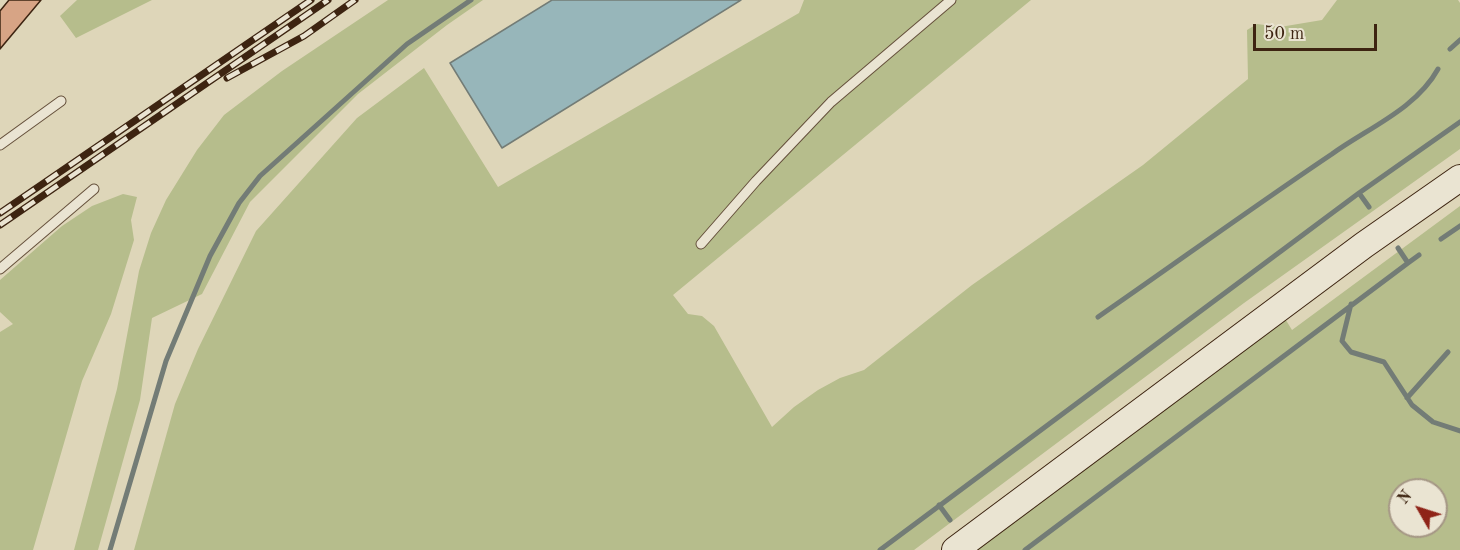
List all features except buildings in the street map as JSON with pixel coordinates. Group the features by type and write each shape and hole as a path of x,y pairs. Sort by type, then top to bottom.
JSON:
{"main road":[{"path":"955,550 1364,244 1460,178"}],"lane":[{"path":"701,244 756,181 831,102 951,0"},
{"path":"0,145 61,101"},
{"path":"0,269 94,189"}],"green space":[{"path":"77,0 152,0 76,38 60,16"},
{"path":"388,0 483,0 358,94 250,202 202,294 152,318 140,400 98,550 74,550 117,389 139,271 151,233 166,200 197,150 224,115 282,71"},
{"path":"804,0 1031,0 673,295 688,314 702,316 714,326 772,427 818,390 840,378 864,370 972,285 1143,165 1248,79 1247,30 1257,24 1280,27 1322,20 1337,0 1458,0 1460,3 1460,149 1244,303 914,550 134,550 175,404 198,349 256,231 357,118 424,68 498,187 799,13"},
{"path":"123,194 137,197 131,220 134,240 111,314 82,381 33,550 0,550 0,332 13,324 0,312 0,280 62,226 92,206"},
{"path":"1460,206 1460,550 974,550 1284,317 1292,330"}],"water":[{"path":"552,0 741,0 502,148 450,63"}],"waterway":[{"path":"110,550 166,361 210,256 239,203 260,176 407,44 471,0"},
{"path":"1450,49 1460,40"},
{"path":"1098,317 1302,174 1404,107 1429,83 1438,69"},
{"path":"880,550 1359,193 1460,122"},
{"path":"1359,193 1369,207"},
{"path":"1441,239 1460,226"},
{"path":"1025,550 1408,263 1398,248"},
{"path":"1408,263 1419,255"},
{"path":"1351,304 1342,341 1351,352 1384,362 1412,405 1433,422 1460,431"},
{"path":"1407,398 1448,352"},
{"path":"939,505 950,520"}],"railway":[{"path":"0,213 311,0"},
{"path":"0,225 328,0"},
{"path":"227,78 304,36 355,0"}]}
